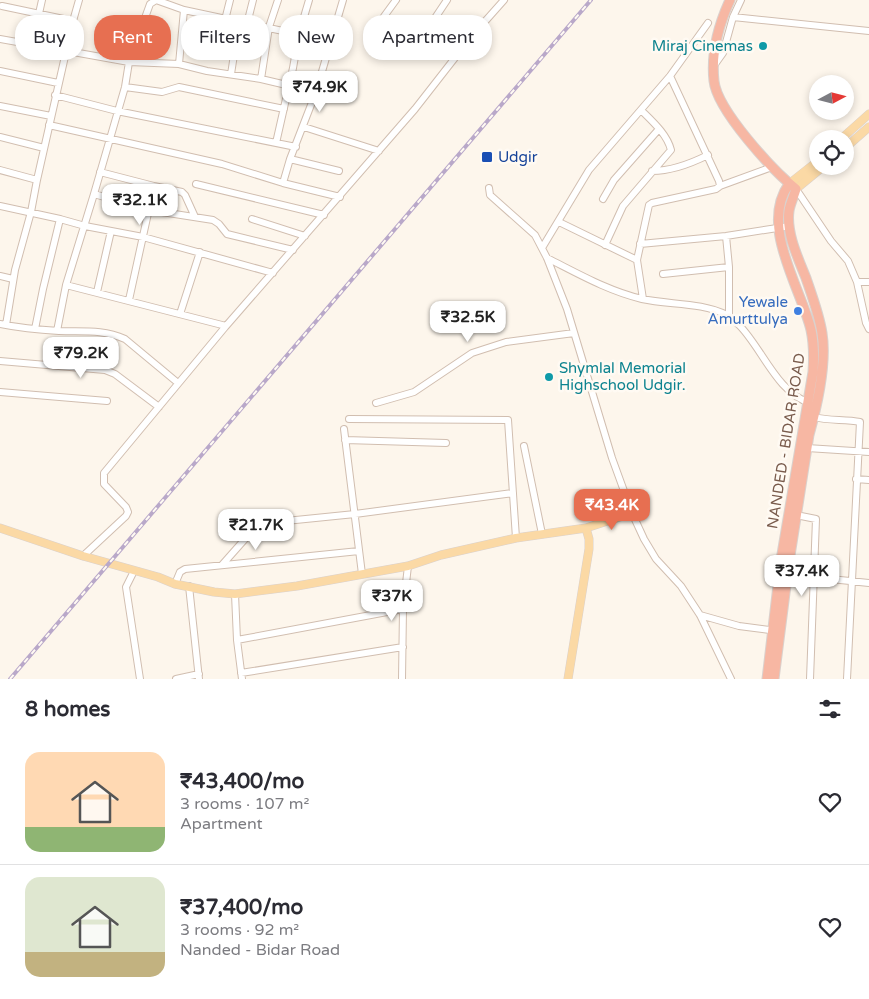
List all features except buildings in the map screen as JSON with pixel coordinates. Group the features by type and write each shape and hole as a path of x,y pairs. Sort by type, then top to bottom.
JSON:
{"highway":[{"path":"730,0 724,13 715,49 714,83 721,102 746,137 772,167 793,187"},
{"name":"NANDED - BIDAR ROAD","path":"767,679 776,631 783,574 812,403 824,361 822,334 817,311 795,250 790,226 789,211 793,187 786,189 780,204 779,228 782,247 812,333 814,352 812,403 814,417 783,574"},
{"name":"NANDED - BIDAR ROAD","path":"774,679 776,631"}],"main road":[{"path":"852,130 869,114"},
{"path":"854,140 869,127"},
{"name":"NANDED - BIDAR ROAD","path":"793,187 809,170"},
{"name":"NANDED - BIDAR ROAD","path":"793,187 811,175"},
{"path":"0,528 175,584 235,594 297,586 408,566 516,538 586,528 632,513"},
{"path":"568,679 589,549 586,528"}],"street":[{"path":"38,14 42,0"},
{"path":"75,15 79,0"},
{"path":"58,331 66,285 85,226 124,87 129,62 150,4 156,0 204,15"},
{"path":"226,15 230,0"},
{"path":"249,15 253,0"},
{"path":"278,0 269,27 279,29"},
{"path":"305,15 309,0"},
{"path":"338,15 342,0"},
{"path":"385,15 396,0"},
{"path":"437,15 447,0"},
{"path":"84,556 128,512 126,507 104,484 102,478 104,473 226,326 415,109 472,36 504,0"},
{"path":"714,67 723,53 733,17 741,0"},
{"path":"2,6 43,15"},
{"path":"179,64 184,10"},
{"path":"733,17 869,31"},
{"path":"542,248 589,170 670,76 708,22"},
{"path":"0,39 15,42"},
{"path":"84,55 129,62 179,64 207,71 290,85 316,92"},
{"path":"64,60 31,212 3,325 58,331 107,332 125,339 178,383"},
{"path":"231,74 233,60"},
{"path":"260,79 263,60"},
{"path":"276,143 294,60"},
{"path":"283,183 290,159 316,92 325,60"},
{"path":"0,71 58,83"},
{"path":"670,76 708,155 720,186"},
{"path":"124,87 162,92 179,87 284,109"},
{"path":"55,95 117,111 296,147"},
{"path":"0,106 51,116"},
{"path":"605,245 623,206 671,150 669,143 659,129 641,110"},
{"path":"49,125 222,164 283,183 340,197"},
{"path":"304,127 379,151"},
{"path":"603,199 614,180 659,129"},
{"path":"0,138 44,148"},
{"path":"652,171 669,170 692,163 708,155"},
{"path":"290,159 338,171"},
{"path":"643,299 637,260 649,206 652,203 716,189 772,167"},
{"path":"0,170 37,180"},
{"path":"100,172 182,192 195,216"},
{"path":"196,184 324,215"},
{"path":"129,300 154,186"},
{"path":"793,187 831,241 848,261 869,329"},
{"path":"489,188 490,195 535,235 547,258 567,309 612,458 632,513 656,559 681,586 700,615 731,679"},
{"path":"94,194 149,210 213,220 227,234 293,250"},
{"path":"0,206 85,226 143,237 273,273"},
{"path":"36,329 43,289 60,219"},
{"path":"252,219 305,236"},
{"path":"559,222 637,260"},
{"path":"640,244 726,236 790,226"},
{"path":"97,292 112,231"},
{"path":"726,236 729,267 729,316"},
{"path":"180,314 200,252"},
{"path":"547,258 586,278 643,299 702,306 729,316 744,330 782,383 795,395 812,403"},
{"path":"663,274 729,267"},
{"path":"0,276 13,279"},
{"path":"856,282 869,282"},
{"path":"66,285 226,326"},
{"path":"376,403 414,392 472,353 506,342 574,333"},
{"path":"0,361 105,370 116,374 158,407"},
{"path":"0,392 107,401"},
{"path":"814,417 825,420 844,419 869,422"},
{"path":"350,419 508,420 516,538"},
{"path":"847,679 856,479 860,452 860,422"},
{"path":"344,429 362,574"},
{"path":"345,440 446,443"},
{"path":"524,446 542,534"},
{"path":"807,448 869,452"},
{"path":"856,479 869,480"},
{"path":"222,565 253,530 266,523 513,494"},
{"path":"796,515 816,519 810,679"},
{"path":"175,584 180,572 185,569 359,551"},
{"path":"402,679 403,610 408,566"},
{"path":"134,571 126,587 140,679"},
{"path":"783,574 869,583"},
{"path":"176,679 199,677 189,586"},
{"path":"235,594 237,640 242,676 403,647"},
{"path":"237,640 403,610"},
{"path":"700,615 739,626 776,631"}],"railway":[{"path":"10,679 591,0"}],"place":[{"name":"Miraj Cinemas","path":"763,46"},
{"name":"Udgir","path":"487,157"},
{"name":"Yewale Amurttulya","path":"798,311"},
{"name":"Shymlal Memorial Highschool Udgir.","path":"549,377"}]}
